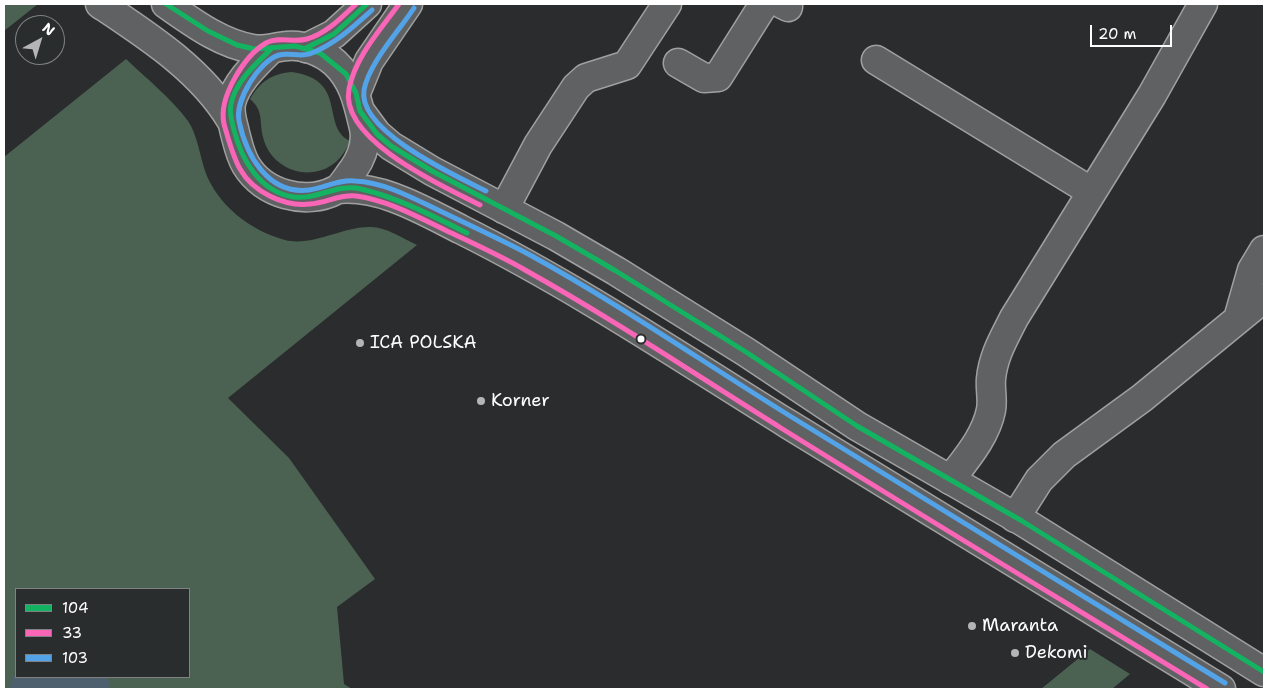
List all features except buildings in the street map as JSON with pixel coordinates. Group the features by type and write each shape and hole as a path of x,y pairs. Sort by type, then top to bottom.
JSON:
{"main road":[{"path":"100,4 184,66 218,98 231,120 246,165 259,180 278,192 294,197 311,198 338,190 356,188 399,200 524,261 603,307 785,422 1221,689"},
{"path":"166,4 223,40 254,49 288,46 306,48 333,62 346,74 358,102 378,134 391,146 432,171 616,271 746,352 857,426 1015,518 1264,672"},
{"path":"306,48 334,34 367,4"},
{"path":"338,190 355,167 364,148 365,135 358,102 369,61 408,4"},
{"path":"504,209 538,145 576,87 586,78 627,64 667,4"},
{"path":"950,480 971,454 988,419 991,409 991,379 995,357 1014,318 1157,87 1203,4"},
{"path":"678,63 704,78 718,77 778,5"},
{"path":"231,120 231,104 235,92 252,68 271,49"},
{"path":"876,60 1092,192"},
{"path":"1238,319 1252,270 1264,250"},
{"path":"1015,518 1039,480 1056,462 1142,398 1264,298"}],"green space":[{"path":"4,4 38,4 24,15 15,15 15,22 4,31"},
{"path":"126,59 188,121 194,132 210,183 227,205 248,223 272,236 285,240 306,241 371,227 389,231 417,245 228,398 289,458 375,579 337,607 344,684 352,689 4,689 4,157"},
{"path":"291,72 309,76 320,84 327,93 336,125 341,134 350,141 344,153 336,162 319,171 297,171 275,159 270,153 263,137 259,112 250,99 267,80"},
{"path":"1090,649 1130,674 1112,689 1041,689"}],"waterway":[{"path":"35,689 39,684 85,689"}],"transit line":[{"name":"104","path":"166,4 208,31 237,45 254,49 295,46 320,53 346,74 356,93 360,111 377,134 391,146 432,171 556,236 616,271 746,352 857,426 1022,521 1264,672"},
{"name":"33","path":"356,4 333,24 314,37 302,40 276,40 266,43 249,57 234,79 225,102 224,124 237,164 253,185 270,196 290,203 316,203 350,196 379,201 505,259 622,328 834,461 1207,689"},
{"name":"104","path":"306,48 334,34 367,4"},
{"name":"33","path":"399,4 370,44 357,66 349,89 350,108 360,126 397,159 420,174 480,205"},
{"name":"103","path":"414,8 372,69 364,90 366,105 376,121 411,150 453,175 486,191"},
{"name":"103","path":"372,10 344,34 321,49 308,54 283,54 271,59 256,73 250,82 241,103 239,121 242,134 253,159 271,179 282,186 295,190 309,190 349,181 376,184 398,191 530,255 628,313 844,450 1225,683"},
{"name":"104","path":"271,49 241,81 233,96 230,107 237,142 248,164 262,182 271,189 294,197 311,196 344,188 361,189 402,202 467,233"}],"place":[{"name":"ICA POLSKA","path":"360,343"},
{"name":"Korner","path":"481,401"},
{"name":"Maranta","path":"972,626"},
{"name":"Dekomi","path":"1015,653"}]}
